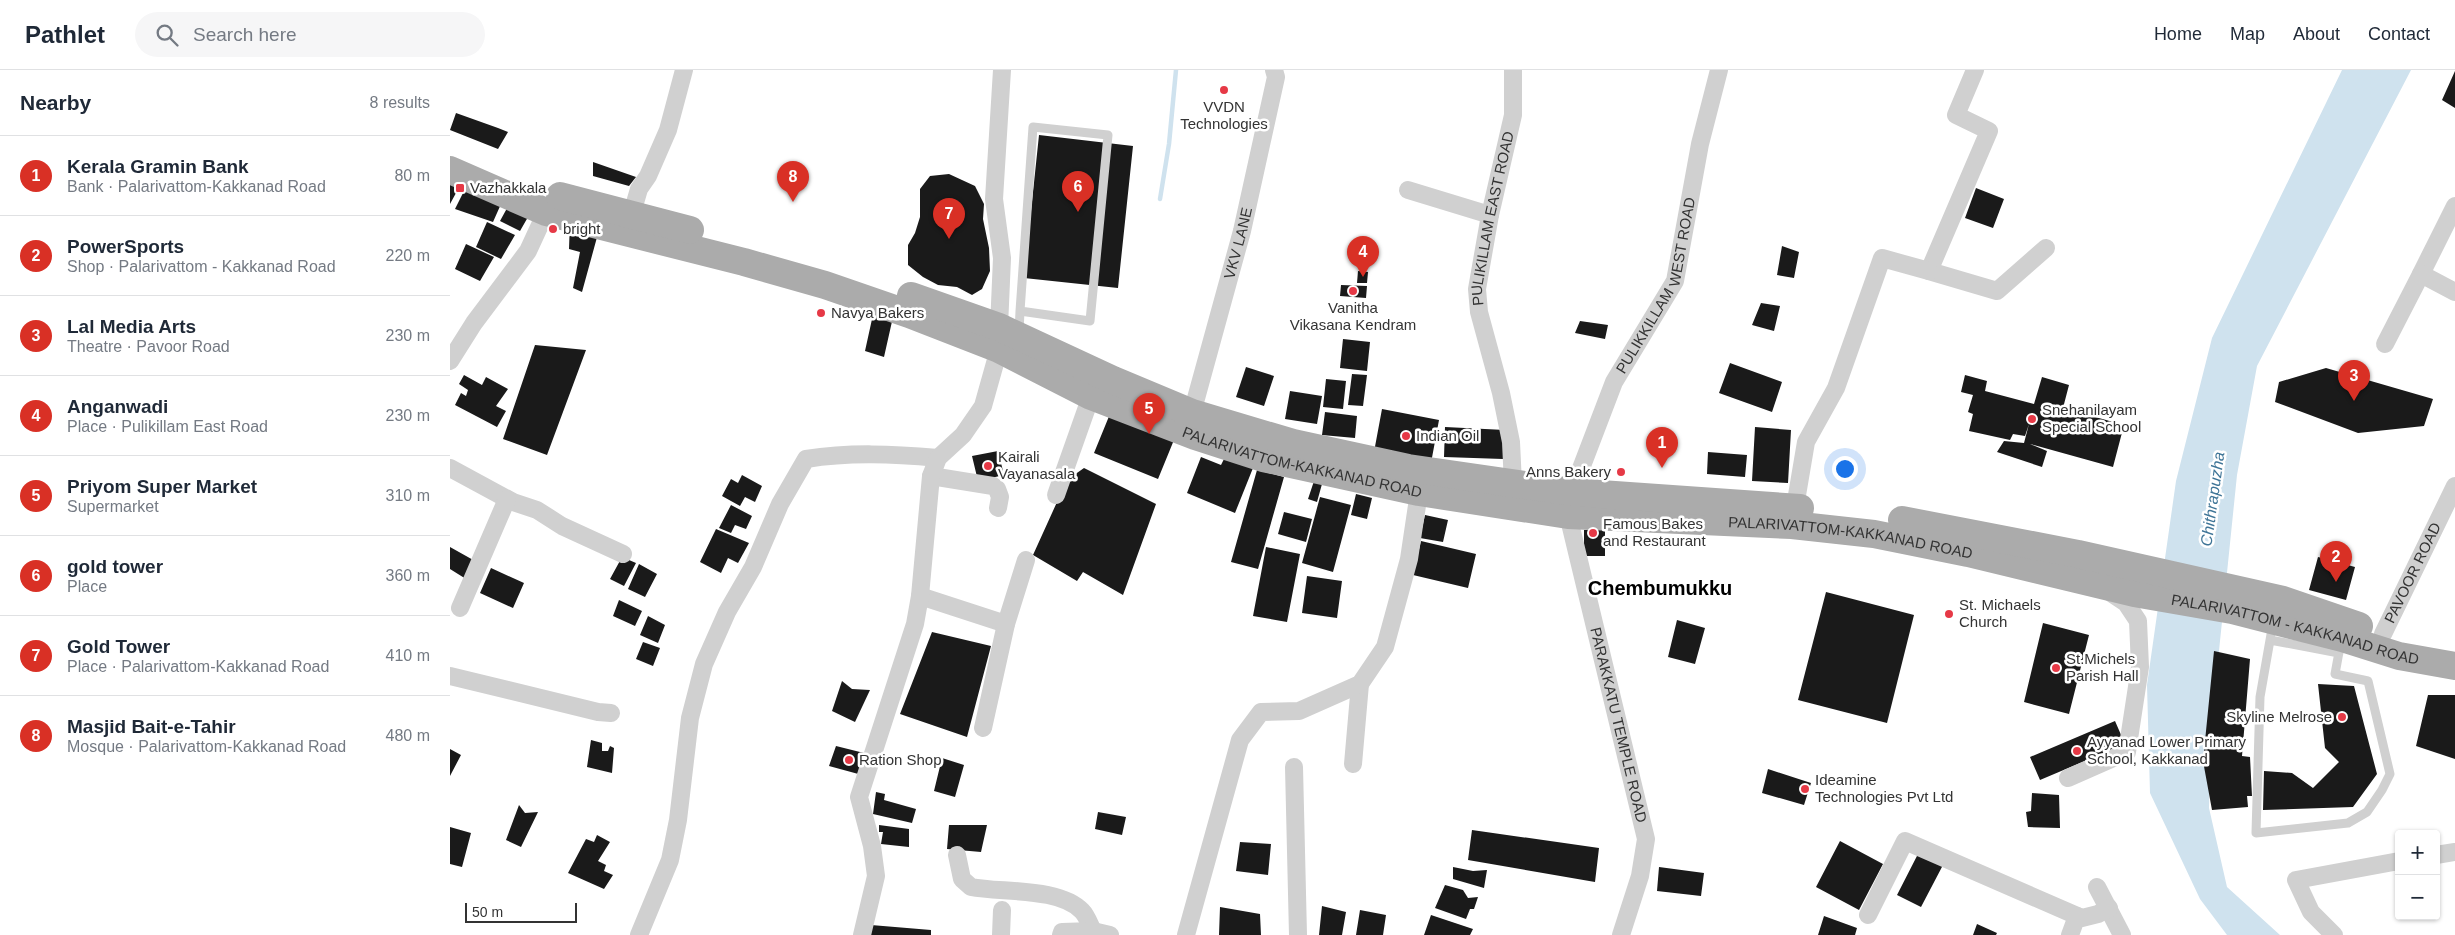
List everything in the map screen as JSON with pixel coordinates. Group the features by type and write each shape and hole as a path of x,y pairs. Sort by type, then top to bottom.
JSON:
{"main road":[{"path":"450,152 551,194 632,213 902,292 1009,331 1113,380 1192,413 1389,475 1513,484 1570,504 1795,507 1874,515 2136,581"},
{"name":"PALARIVATTOM-KAKKANAD ROAD","path":"450,170 546,212 1009,331 1091,396 1195,436 1263,458 1389,475 1419,492 1570,504 1874,534 2094,582 2136,581"},
{"name":"PALARIVATTOM - KAKKANAD ROAD","path":"2136,581 2232,600 2283,600 2413,644 2455,650"},
{"name":"PALARIVATTOM - KAKKANAD ROAD","path":"2232,600 2271,630 2455,666"}],"street":[{"path":"632,213 639,189 648,176 668,130 684,70"},
{"path":"862,935 876,876 872,846 859,798 914,624 920,596 932,476 938,458 963,435 983,406 1009,331 994,199 1002,70"},
{"name":"VKV LANE","path":"1192,413 1242,231 1276,77 1274,70"},
{"name":"PULIKILLAM EAST ROAD","path":"1513,70 1513,115 1490,215 1477,300 1488,352 1502,393 1510,442 1513,484"},
{"name":"PULIKKILLAM WEST ROAD","path":"1570,504 1614,382 1675,281 1700,144 1719,70"},
{"path":"1929,271 1989,131 1956,115 1975,70"},
{"path":"1408,190 1490,215"},
{"path":"2385,344 2455,206"},
{"path":"450,361 474,323 528,250 546,212"},
{"path":"1795,507 1806,442 1836,388 1882,258 1998,292 2046,248"},
{"path":"2421,274 2455,292"},
{"path":"1056,495 1091,396"},
{"path":"639,935 670,860 678,820 690,718 704,664 727,612 753,567 780,504 806,460 837,454 867,453 938,458"},
{"path":"450,468 507,499 537,510 562,526 623,554"},
{"path":"932,476 993,486 997,489 1000,497 998,508"},
{"name":"PAVOOR ROAD","path":"2383,634 2455,486"},
{"path":"1354,764 1360,684 1385,647 1410,559 1419,492"},
{"path":"460,608 507,499"},
{"name":"PARAKKATU TEMPLE ROAD","path":"1570,504 1646,839 1640,876 1621,935"},
{"path":"983,728 1006,624 1026,560"},
{"path":"2068,778 2127,752 2140,667 2138,620 2126,602 2094,582"},
{"path":"920,596 1006,624"},
{"path":"450,676 598,712 611,713"},
{"path":"1186,935 1240,740 1261,712 1299,711 1360,684"},
{"path":"1294,766 1298,935"},
{"path":"1868,915 1905,841 2082,918 2098,914 2109,908"},
{"path":"2440,854 2455,852"},
{"path":"957,855 962,879 971,887 1044,894 1071,902 1102,933"},
{"path":"2334,935 2311,912 2296,880 2395,863"},
{"path":"2097,888 2122,935"},
{"path":"1001,935 1002,910"},
{"path":"2070,935 2077,916"},
{"path":"1061,935 1062,932 1102,933"}],"lane":[{"path":"1033,128 1108,135 1090,321 1009,331 1033,128"},
{"path":"2271,630 2260,697 2256,833 2348,823 2367,812 2390,774 2368,681 2335,674 2341,645"}],"water":[{"name":"Chithrapuzha","path":"2342,70 2411,70 2257,366 2237,475 2211,729 2209,808 2227,887 2280,935 2227,935 2200,899 2150,793 2147,685 2176,481 2212,338"}],"building":[{"path":"2455,71 2455,108 2442,100"},
{"path":"456,113 508,132 498,149 450,130"},
{"path":"1039,135 1133,146 1118,288 1024,278"},
{"path":"593,162 636,177 629,186 593,176"},
{"path":"450,174 462,182 450,204"},
{"path":"949,174 975,186 984,204 983,219 989,248 990,271 982,289 972,295 957,287 938,285 923,277 908,265 908,245 915,233 920,217 920,189 930,176"},
{"path":"467,185 501,204 493,222 455,209"},
{"path":"1976,188 2004,199 1993,228 1965,218"},
{"path":"512,199 532,210 520,231 500,221"},
{"path":"570,220 599,230 582,292 573,288 580,252 569,249"},
{"path":"487,222 515,235 501,259 476,247"},
{"path":"466,244 494,257 480,281 455,269"},
{"path":"1782,246 1799,252 1794,278 1777,275"},
{"path":"1358,271 1368,272 1367,283 1357,283"},
{"name":"Vanitha Vikasana Kendram","path":"1341,285 1367,286 1366,298 1340,296"},
{"path":"1761,303 1780,306 1774,331 1752,325"},
{"path":"874,310 893,317 884,357 865,351"},
{"path":"1580,321 1608,325 1605,339 1575,333"},
{"path":"1343,339 1370,342 1367,371 1340,368"},
{"path":"535,345 586,350 547,455 503,439"},
{"path":"1730,363 1782,382 1772,412 1719,393"},
{"path":"1246,367 1274,376 1264,406 1236,397"},
{"path":"2326,368 2433,399 2424,426 2358,433 2275,402 2279,382"},
{"path":"1352,374 1367,375 1363,406 1348,405"},
{"path":"464,375 482,385 486,377 508,389 496,406 506,411 497,427 455,405 461,393 466,396 468,390 459,384"},
{"path":"1965,375 1987,381 1985,391 2034,404 2042,377 2069,385 2063,408 2124,425 2113,467 2030,444 2047,451 2042,467 1997,452 2004,441 2024,443 2029,424 2025,436 2013,434 2010,440 1969,431 1973,414 1968,412 1973,395 1961,392"},
{"path":"1326,379 1346,381 1343,409 1323,407"},
{"path":"1290,391 1322,396 1317,424 1285,419"},
{"path":"1112,409 1176,435 1158,479 1094,453"},
{"name":"Indian Oil","path":"1382,409 1439,420 1431,463 1374,452"},
{"path":"1325,412 1357,416 1355,438 1322,435"},
{"path":"1445,427 1505,430 1503,459 1444,457"},
{"path":"1755,427 1791,430 1788,483 1752,481"},
{"name":"Kairali Vayanasala","path":"998,451 1004,475 978,481 972,456"},
{"path":"1708,452 1747,455 1745,477 1707,474"},
{"path":"1201,457 1221,465 1225,457 1253,468 1235,513 1187,493"},
{"path":"1084,468 1156,504 1123,595 1083,572 1077,581 1033,555 1067,480"},
{"path":"1257,470 1284,477 1258,569 1231,562"},
{"path":"742,475 762,486 755,502 745,497 740,506 722,496 731,479 738,483"},
{"path":"1314,481 1322,484 1317,502 1308,499"},
{"path":"1356,494 1372,498 1367,519 1351,515"},
{"path":"1320,497 1351,505 1333,572 1302,563"},
{"path":"731,505 752,516 746,529 735,525 731,533 719,528"},
{"path":"1284,512 1312,519 1306,542 1278,534"},
{"path":"1425,515 1448,520 1443,542 1420,538"},
{"path":"716,529 749,543 738,563 728,558 721,573 700,562"},
{"path":"1584,530 1605,530 1605,556 1584,556"},
{"path":"1421,541 1476,554 1468,588 1413,575"},
{"path":"450,547 475,561 466,579 450,569"},
{"path":"1266,547 1300,554 1287,622 1253,616"},
{"path":"622,557 636,563 624,586 610,579"},
{"path":"2318,557 2355,567 2346,600 2309,590"},
{"path":"639,564 657,574 645,597 628,589"},
{"path":"491,568 524,583 513,608 480,593"},
{"path":"1307,576 1342,581 1337,618 1302,613"},
{"path":"1826,592 1914,615 1887,723 1798,700"},
{"path":"619,600 642,611 635,626 613,616"},
{"path":"648,616 665,625 658,643 640,635"},
{"path":"1677,620 1705,628 1695,664 1668,657"},
{"name":"St.Michels Parish Hall","path":"2043,623 2089,635 2069,714 2024,702"},
{"path":"932,632 991,646 967,737 900,714"},
{"path":"643,642 660,648 653,666 636,659"},
{"path":"2214,651 2250,659 2242,756 2250,757 2252,796 2247,796 2248,807 2212,810 2203,761"},
{"path":"842,681 852,689 870,690 855,722 832,711"},
{"name":"Skyline Melrose","path":"2318,684 2354,686 2377,774 2353,807 2263,810 2264,771 2292,773 2313,788 2339,762 2325,748"},
{"path":"2428,695 2455,695 2455,759 2416,746"},
{"name":"Ayyanad Lower Primary School, Kakkanad","path":"2115,721 2125,744 2040,780 2030,757"},
{"path":"591,740 602,743 602,751 608,751 610,746 614,748 612,773 587,767"},
{"name":"Ration Shop","path":"836,746 868,754 862,775 829,766"},
{"path":"450,749 461,755 450,776"},
{"path":"942,758 964,765 955,797 934,791"},
{"path":"1768,769 1811,783 1804,805 1762,793"},
{"path":"876,792 885,794 884,800 916,809 912,823 873,814"},
{"path":"2032,793 2059,795 2060,828 2028,827 2026,812 2031,811"},
{"path":"519,805 525,813 538,812 521,847 506,840"},
{"path":"1098,812 1126,817 1122,835 1095,829"},
{"path":"879,825 909,829 909,847 881,844 883,832 879,832"},
{"path":"949,825 987,825 981,852 947,849"},
{"path":"450,827 471,833 462,867 450,864"},
{"path":"1472,830 1599,848 1595,882 1468,860"},
{"path":"597,835 610,842 598,861 606,865 604,871 613,875 604,889 568,873 586,839 594,842"},
{"path":"1840,841 1883,864 1859,910 1816,887"},
{"path":"1240,842 1271,844 1268,875 1236,871"},
{"path":"1919,852 1943,865 1921,907 1897,895"},
{"path":"1453,867 1473,871 1487,870 1484,888 1453,879"},
{"path":"1659,867 1704,873 1701,896 1657,891"},
{"path":"1445,885 1463,890 1468,898 1478,897 1474,909 1470,909 1466,919 1435,908"},
{"path":"1322,906 1346,912 1342,935 1319,935"},
{"path":"1220,907 1260,914 1261,935 1219,935"},
{"path":"1360,910 1386,915 1383,935 1356,935"},
{"path":"1431,915 1473,929 1470,935 1424,935"},
{"path":"1824,916 1857,928 1855,935 1818,935"},
{"path":"1977,924 1997,933 1996,935 1973,935"},
{"path":"871,925 931,930 931,935 869,935"}],"waterway":[{"path":"1160,199 1169,144 1176,70"}],"place":[{"name":"VVDN Technologies","path":"1224,90"},
{"name":"Vazhakkala","path":"460,188"},
{"name":"Masjid Bait-e-Tahir","path":"793,202"},
{"name":"gold tower","path":"1078,212"},
{"name":"bright","path":"553,229"},
{"name":"Gold Tower","path":"949,239"},
{"name":"Anganwadi","path":"1363,277"},
{"name":"Vanitha Vikasana Kendram","path":"1353,291"},
{"name":"Navya Bakers","path":"821,313"},
{"name":"Lal Media Arts","path":"2354,401"},
{"name":"Snehanilayam Special School","path":"2032,419"},
{"name":"Priyom Super Market","path":"1149,434"},
{"name":"Indian Oil","path":"1406,436"},
{"name":"Kairali Vayanasala","path":"988,466"},
{"name":"Kerala Gramin Bank","path":"1662,468"},
{"name":"Anns Bakery","path":"1621,472"},
{"name":"Famous Bakes and Restaurant","path":"1593,533"},
{"name":"PowerSports","path":"2336,582"},
{"name":"St. Michaels Church","path":"1949,614"},
{"name":"St.Michels Parish Hall","path":"2056,668"},
{"name":"Skyline Melrose","path":"2342,717"},
{"name":"Ayyanad Lower Primary School, Kakkanad","path":"2077,751"},
{"name":"Ration Shop","path":"849,760"},
{"name":"Ideamine Technologies Pvt Ltd","path":"1805,789"}],"district":[{"name":"Chembumukku","path":"1660,588"}]}
